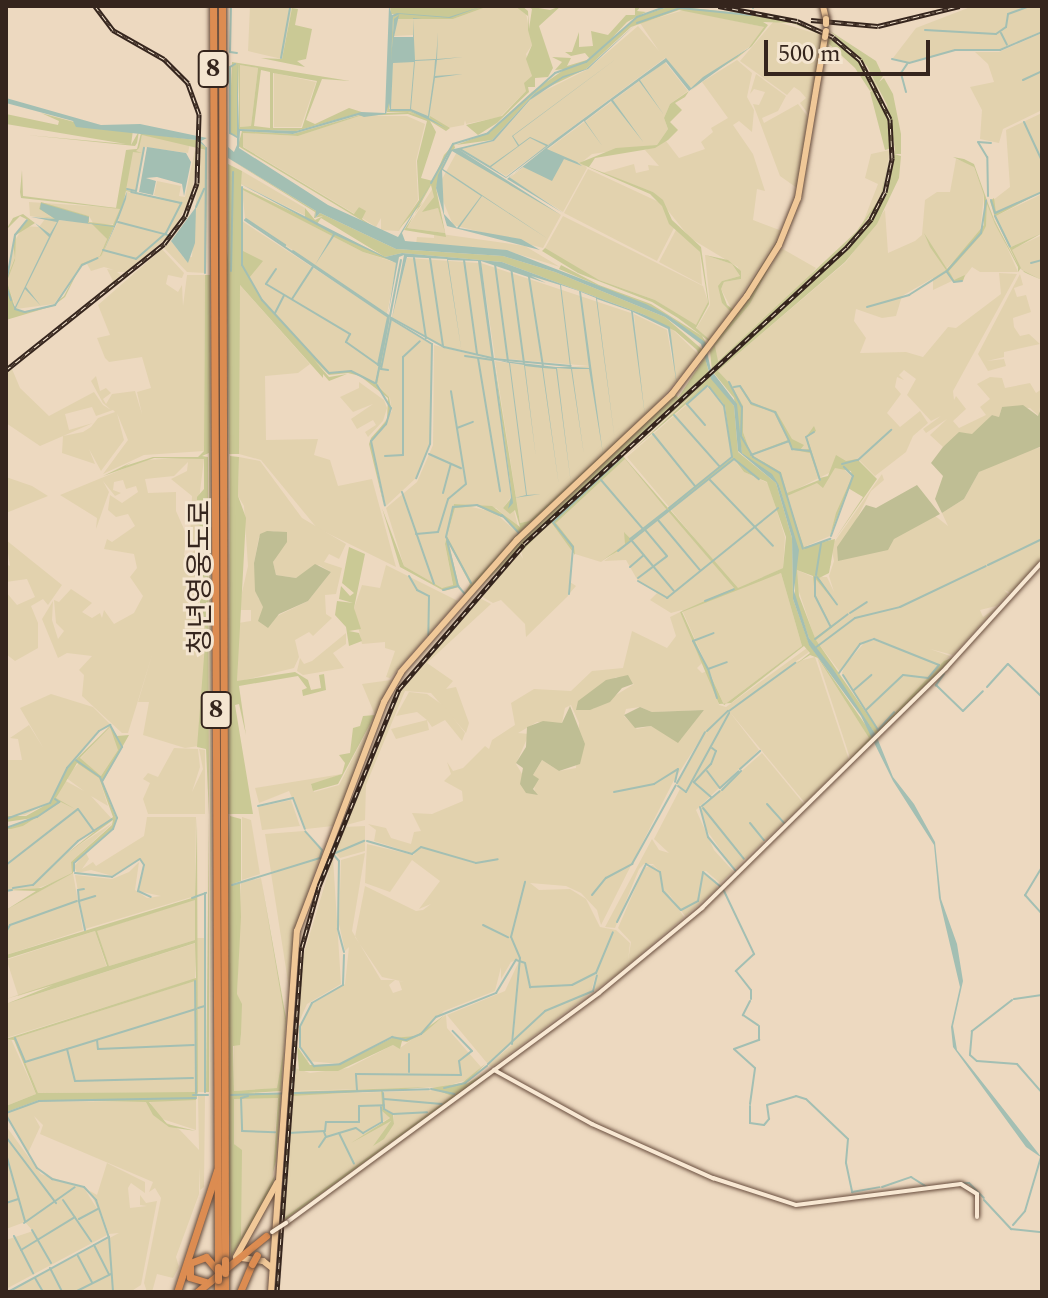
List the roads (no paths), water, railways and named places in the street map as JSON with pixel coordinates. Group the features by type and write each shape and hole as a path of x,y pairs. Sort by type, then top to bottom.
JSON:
{"highway":[{"name":"청년영웅도로","path":"213,6 218,134"},
{"name":"청년영웅도로","path":"218,1292 218,134 222,6"},
{"name":"청년영웅도로","path":"218,155 225,1260 219,1272 225,1292"},
{"path":"177,1292 218,1168"},
{"path":"197,1292 236,1257 269,1234"},
{"path":"240,1292 269,1234"},
{"path":"208,1282 192,1279 190,1263 206,1257 219,1272"}],"main road":[{"path":"271,1292 299,922 394,681 517,540 658,409 704,355 762,273 790,221 801,188 826,28 823,6"},
{"path":"269,1234 494,1070 702,908 876,738 1042,562"},
{"path":"494,1070 592,1124 701,1173 796,1205 966,1185 977,1194 977,1217"},
{"path":"272,1268 263,1261 236,1257 280,1177"},
{"path":"263,1261 274,1255"}],"waterway":[{"path":"231,6 230,52 237,53"},
{"path":"431,183 453,144 488,133 555,73 586,62 637,17 668,6"},
{"path":"925,30 996,34 1006,27 1008,14 1030,6"},
{"path":"281,58 290,8"},
{"path":"637,23 680,8 751,15"},
{"path":"892,59 909,63 955,50 1000,50 1042,32"},
{"path":"1001,33 1007,45"},
{"path":"235,64 230,67 230,133 237,137"},
{"path":"906,92 901,73 907,64"},
{"path":"1023,80 1042,71"},
{"path":"1024,122 1042,161"},
{"path":"988,196 987,157 978,142 991,143"},
{"path":"127,189 136,191 144,148"},
{"path":"205,273 206,148"},
{"path":"231,271 233,172"},
{"path":"242,187 242,265 262,300 329,373 351,371 375,383"},
{"path":"196,207 204,189"},
{"path":"103,250 136,259 166,233 181,203 131,192"},
{"path":"991,200 995,213 1042,192"},
{"path":"867,307 909,295 947,271 981,233 986,200"},
{"path":"995,216 1010,247"},
{"path":"246,219 285,245"},
{"path":"6,283 15,235 27,220"},
{"path":"245,220 388,317 378,365"},
{"path":"118,222 168,235"},
{"path":"293,251 389,316"},
{"path":"15,309 25,312 55,305 82,265 98,258"},
{"path":"414,258 426,338"},
{"path":"430,258 443,346"},
{"path":"390,316 401,260"},
{"path":"464,260 477,354"},
{"path":"1031,263 1042,260"},
{"path":"495,264 508,361"},
{"path":"292,299 313,267"},
{"path":"511,267 524,363"},
{"path":"276,269 266,284 350,334 346,342 380,366"},
{"path":"947,272 954,282 962,281"},
{"path":"529,277 543,366"},
{"path":"6,286 11,300"},
{"path":"275,313 284,295"},
{"path":"390,317 444,347 492,358"},
{"path":"376,383 389,318"},
{"path":"388,370 381,369 391,319 432,344 430,444 416,478"},
{"path":"385,456 403,455 403,357 420,341"},
{"path":"465,356 493,360"},
{"path":"478,358 500,491"},
{"path":"494,359 571,366"},
{"path":"729,382 742,407 741,436 753,457 780,473 803,549"},
{"path":"377,385 391,408 386,424 371,441 385,506"},
{"path":"705,425 687,404 707,386"},
{"path":"734,387 740,386 751,403 775,412 789,441"},
{"path":"669,508 732,457 724,406 709,387"},
{"path":"416,534 438,532 448,499 466,484 451,391"},
{"path":"674,415 720,467"},
{"path":"457,428 473,422"},
{"path":"858,460 891,430"},
{"path":"814,432 806,437 820,480"},
{"path":"653,434 695,486"},
{"path":"751,455 789,441 792,449 810,451"},
{"path":"429,454 461,468"},
{"path":"569,594 573,547 553,522 622,457"},
{"path":"618,551 734,459 759,479"},
{"path":"842,464 857,460"},
{"path":"443,493 451,464"},
{"path":"831,536 853,476 844,467"},
{"path":"601,480 643,529"},
{"path":"710,480 773,546"},
{"path":"402,492 434,584"},
{"path":"471,583 446,537 453,507 477,505 502,516"},
{"path":"638,581 667,598 778,508"},
{"path":"630,539 667,510"},
{"path":"502,515 519,533"},
{"path":"658,520 700,570"},
{"path":"638,578 667,556 645,530"},
{"path":"805,548 830,539"},
{"path":"988,565 1042,539"},
{"path":"443,590 458,586 447,541"},
{"path":"632,541 674,591"},
{"path":"816,575 821,543"},
{"path":"630,567 644,555"},
{"path":"815,648 855,618 900,607 986,566"},
{"path":"409,576 417,590 429,596 428,635"},
{"path":"815,577 815,596 831,627"},
{"path":"817,577 837,605"},
{"path":"458,586 465,594"},
{"path":"705,601 734,589"},
{"path":"850,613 867,602"},
{"path":"815,639 848,614"},
{"path":"708,669 693,641 714,633"},
{"path":"839,673 860,644 874,639 939,665 928,678 903,675 866,710"},
{"path":"717,698 708,669 727,662"},
{"path":"729,711 795,663"},
{"path":"987,687 1008,664 1042,697"},
{"path":"944,674 936,685 963,711 983,691"},
{"path":"843,675 878,730 894,712"},
{"path":"854,690 871,675"},
{"path":"707,731 728,711"},
{"path":"678,786 686,792 729,713"},
{"path":"6,819 50,803 67,768 99,731 110,725 122,747 102,781"},
{"path":"677,783 705,732"},
{"path":"711,797 694,782 711,764 716,751 712,748"},
{"path":"740,769 760,751"},
{"path":"74,871 74,863 113,829 117,818 100,777 76,760"},
{"path":"614,792 654,784 678,769 675,782"},
{"path":"707,771 720,788 739,771"},
{"path":"722,790 741,771"},
{"path":"592,895 606,878 632,864 676,785"},
{"path":"702,806 720,791"},
{"path":"258,806 293,798 305,829"},
{"path":"6,828 37,817 59,802 55,799"},
{"path":"767,804 784,823"},
{"path":"700,807 708,837 735,870"},
{"path":"703,808 744,859"},
{"path":"6,865 78,809 94,831"},
{"path":"13,888 33,885 78,841 112,819"},
{"path":"750,823 764,840"},
{"path":"232,885 320,858 322,850 305,831"},
{"path":"344,952 338,929 339,861 333,854 364,841"},
{"path":"367,841 412,854 421,847 476,863 498,859"},
{"path":"75,873 112,877 140,859 144,865 138,891 151,897"},
{"path":"617,922 646,864 660,872 663,891 681,910 698,901 703,872 721,887"},
{"path":"1042,867 1025,895 1042,914"},
{"path":"512,1044 520,958 511,937 525,882"},
{"path":"79,901 78,890 84,889"},
{"path":"6,891 12,890"},
{"path":"724,891 754,954 736,971 751,990 751,999"},
{"path":"205,893 205,1092"},
{"path":"192,898 206,893"},
{"path":"85,930 79,901 95,896"},
{"path":"6,932 10,925 77,901"},
{"path":"483,925 508,937"},
{"path":"344,955 343,985 312,1003 300,1027 300,1047 314,1066 340,1064 392,1037 406,1040 421,1034 436,1017 496,993 516,960 525,963 530,987 572,985 596,973 613,932"},
{"path":"488,1064 545,1011 593,991 597,975"},
{"path":"195,981 196,1093"},
{"path":"1014,999 1042,995"},
{"path":"1012,1000 972,1031 970,1055 977,1061 1017,1064 1042,1093"},
{"path":"750,1001 743,1015 758,1025"},
{"path":"198,1008 205,1006"},
{"path":"193,1078 75,1081 67,1049 196,1009"},
{"path":"750,1104 755,1068 734,1049 759,1040 759,1026"},
{"path":"357,1090 356,1074 461,1075 459,1061 472,1051 453,1031"},
{"path":"15,1038 25,1062 67,1049"},
{"path":"97,1040 98,1049 194,1045"},
{"path":"409,1054 409,1072"},
{"path":"444,1088 465,1083 487,1066"},
{"path":"292,1091 295,1068"},
{"path":"231,1095 429,1089"},
{"path":"431,1089 454,1094"},
{"path":"383,1093 384,1109 393,1114 427,1112"},
{"path":"193,1095 208,1095"},
{"path":"248,1096 241,1098 242,1131 275,1132"},
{"path":"750,1106 750,1123 764,1125 769,1119 767,1105 796,1096 806,1099 848,1139 846,1163 852,1192 880,1187"},
{"path":"6,1113 39,1101 196,1098"},
{"path":"384,1099 442,1104"},
{"path":"288,1133 325,1131 326,1122 359,1122 359,1106 384,1105"},
{"path":"324,1132 326,1137 356,1128 363,1133 382,1122 381,1107"},
{"path":"6,1115 37,1168 52,1179 84,1187 96,1200 109,1237 113,1292"},
{"path":"339,1133 354,1164"},
{"path":"6,1137 56,1203"},
{"path":"319,1147 325,1138"},
{"path":"6,1154 25,1221"},
{"path":"1013,1225 1025,1211 1041,1157"},
{"path":"882,1187 911,1177 927,1187"},
{"path":"948,1184 969,1183 984,1198"},
{"path":"24,1223 75,1187"},
{"path":"6,1203 18,1199"},
{"path":"63,1200 91,1241"},
{"path":"984,1200 1011,1229 1042,1232"},
{"path":"79,1219 98,1209"},
{"path":"21,1250 75,1217"},
{"path":"32,1230 51,1263"},
{"path":"14,1236 33,1273"},
{"path":"8,1292 109,1237"},
{"path":"94,1245 109,1274"},
{"path":"78,1256 92,1282"},
{"path":"50,1268 62,1292"},
{"path":"75,1292 111,1274"},
{"path":"35,1278 43,1292"}],"railway":[{"path":"6,370 164,244 185,216 197,183 199,114 188,83 164,59 113,30 95,6"},
{"path":"277,1292 302,947 319,886 399,689 524,544 847,247 871,219 885,192 892,158 890,119 860,60 833,37 797,21 718,6"},
{"path":"811,20 878,26 960,6"}]}
